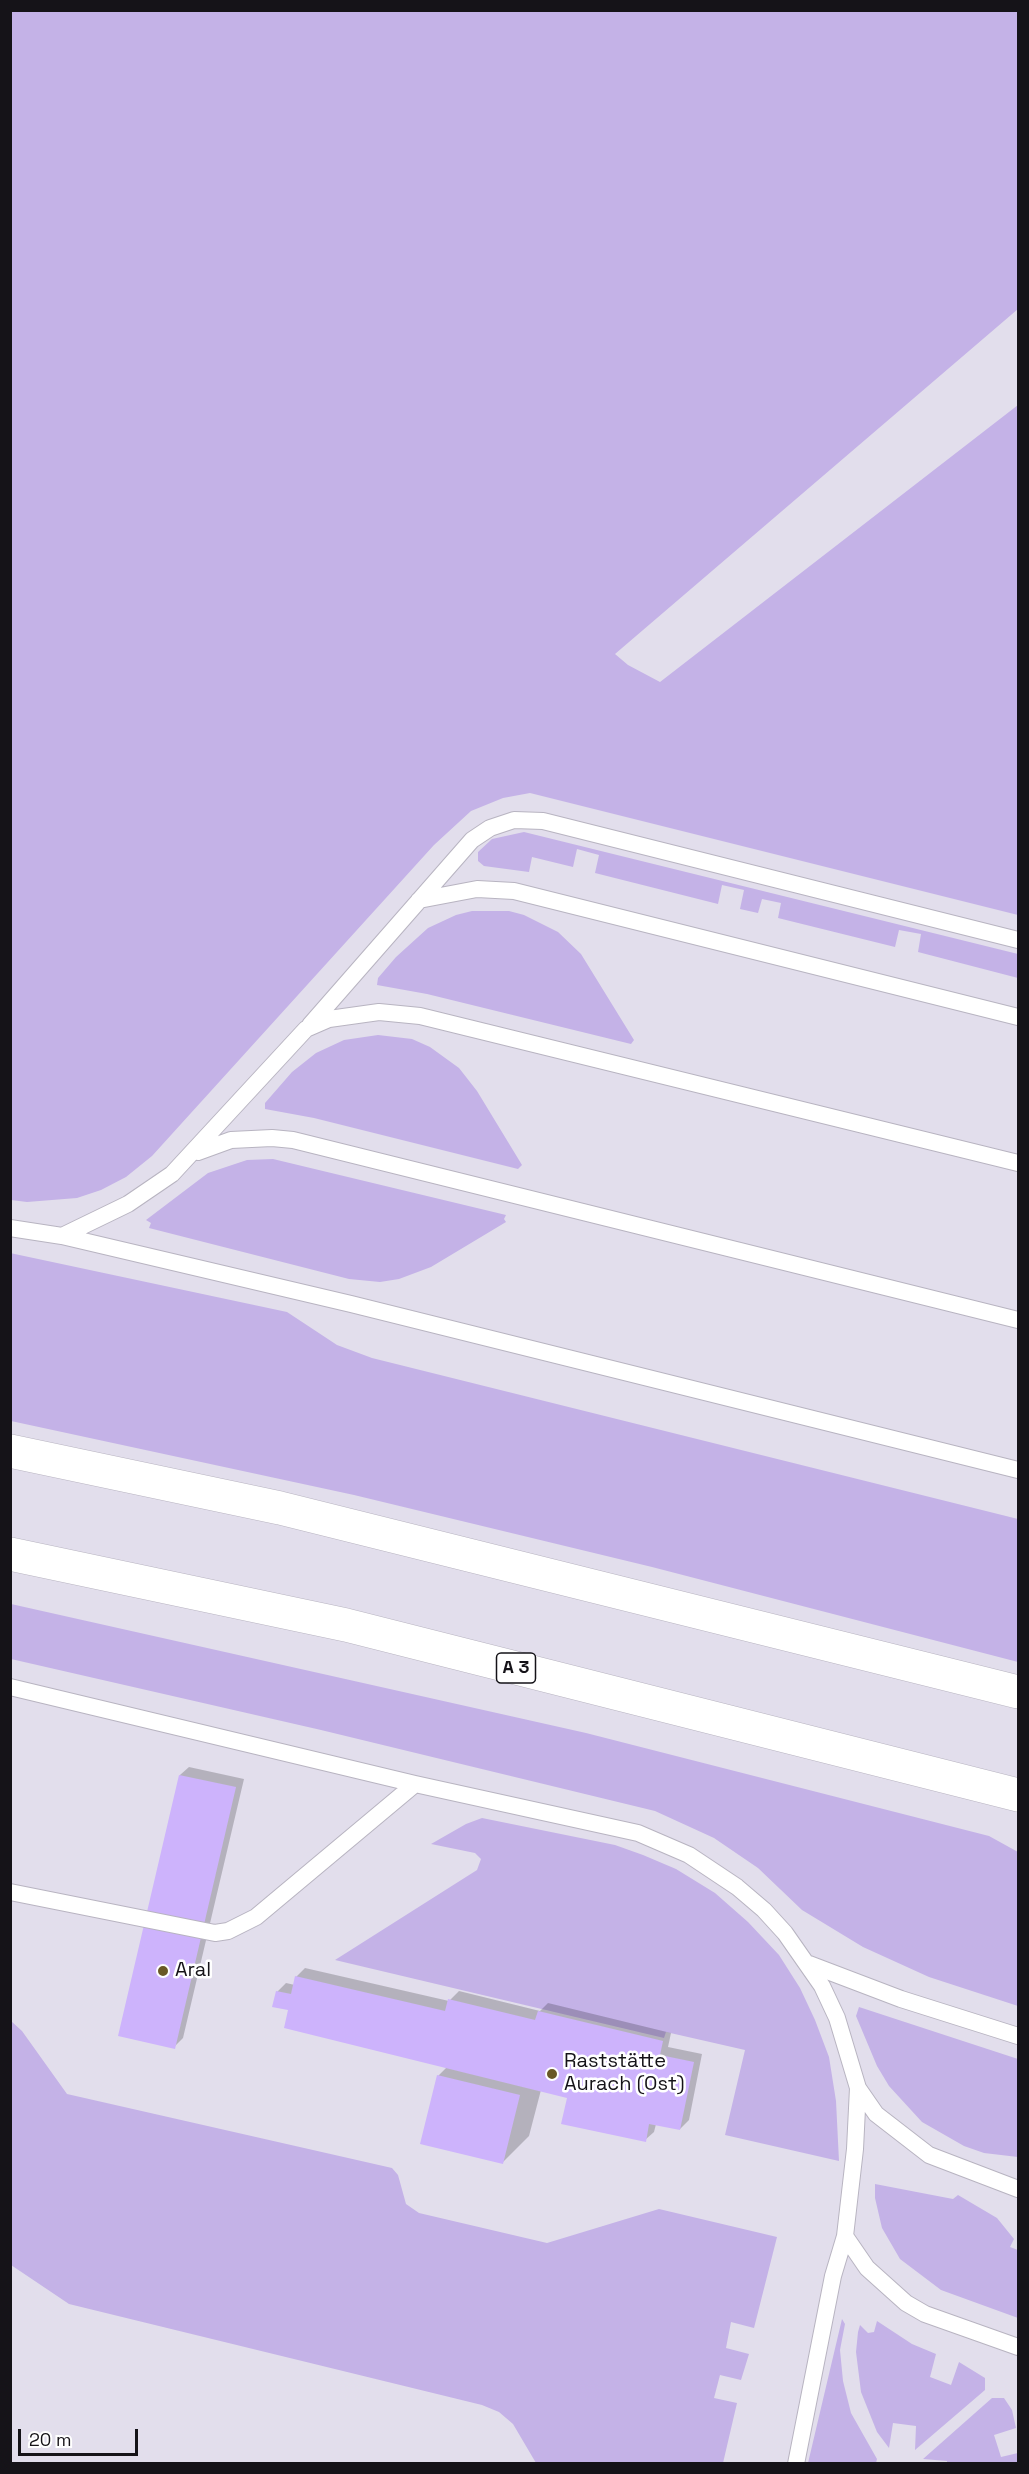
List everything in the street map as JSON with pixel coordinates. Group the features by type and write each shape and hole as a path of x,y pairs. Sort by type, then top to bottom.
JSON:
{"highway":[{"path":"10,1451 280,1508 1018,1692"},
{"name":"A 3","path":"10,1554 346,1625 1018,1795"}],"lane":[{"path":"62,1236 146,1192 172,1174 306,1029 479,834 502,823 528,820 1018,940"},
{"path":"419,900 477,890 514,891 1018,1017"},
{"path":"306,1029 329,1019 351,1014 390,1012 420,1016 1018,1163"},
{"path":"190,1156 231,1140 272,1138 293,1140 1018,1320"},
{"path":"10,1228 62,1236 351,1304 1018,1470"},
{"path":"10,1687 416,1784 638,1833 689,1855 737,1887 764,1910 809,1964 837,2018 858,2088 871,2108 890,2127 929,2156 1018,2189"},
{"path":"10,1892 215,1933 228,1931 256,1917 416,1784"},
{"path":"809,1964 901,1999 1018,2036"},
{"path":"796,2463 833,2276 845,2236 854,2159 858,2088"},
{"path":"845,2236 867,2268 906,2303 925,2314 1018,2347"}],"shaded area":[{"path":"11,10 1018,11 1018,309 615,654 628,665 660,682 1018,405 1018,915 530,793 503,798 471,811 434,845 152,1156 126,1177 101,1190 77,1198 27,1202 11,1200"},
{"path":"524,832 1018,954 1018,978 918,952 921,934 899,930 895,947 778,918 781,903 762,899 758,913 740,909 744,890 722,885 718,904 595,873 599,855 577,849 573,867 532,857 529,872 484,866 478,861 478,852 492,839"},
{"path":"472,911 509,911 524,915 558,932 581,954 634,1040 631,1044 427,994 377,985 378,978 396,957 428,928 456,915"},
{"path":"378,1035 412,1039 430,1047 459,1068 477,1091 522,1165 518,1169 314,1118 265,1109 265,1103 292,1072 316,1053 344,1040"},
{"path":"273,1159 506,1215 504,1219 506,1222 431,1267 399,1279 380,1282 349,1279 149,1228 151,1223 146,1220 208,1173 247,1160"},
{"path":"10,1253 287,1312 337,1345 372,1358 1018,1519 1018,1662 652,1567 354,1495 11,1421"},
{"path":"11,1604 586,1733 989,1836 1018,1852 1018,2006 929,1977 863,1947 802,1910 758,1868 714,1838 655,1811 321,1730 11,1659"},
{"path":"482,1818 615,1845 643,1855 676,1869 715,1893 748,1922 779,1955 800,1988 815,2020 829,2057 836,2101 839,2161 725,2135 745,2050 666,2032 664,2038 335,1960 477,1870 481,1859 475,1853 431,1844 466,1824"},
{"path":"859,2007 1018,2059 1018,2157 984,2153 964,2146 922,2122 889,2086 877,2066 856,2016"},
{"path":"11,2021 22,2031 67,2094 392,2168 398,2175 406,2204 419,2213 547,2243 659,2209 777,2237 754,2328 731,2322 726,2348 749,2354 741,2380 720,2375 714,2398 737,2403 723,2463 536,2463 513,2424 499,2412 482,2405 69,2304 11,2265"},
{"path":"875,2184 953,2199 958,2195 997,2218 1014,2239 1010,2247 1018,2250 1018,2318 941,2290 900,2259 882,2228 875,2198"},
{"path":"842,2319 845,2324 840,2350 843,2381 851,2413 877,2459 876,2463 808,2463"},
{"path":"877,2321 912,2344 936,2354 930,2377 951,2385 959,2362 985,2378 985,2390 915,2450 916,2426 893,2423 889,2448 877,2432 861,2392 856,2352 858,2332 860,2325 868,2333 874,2332"},
{"path":"992,2398 1004,2398 1012,2410 1016,2428 994,2435 1001,2457 1018,2453 1018,2463 947,2463 947,2461 923,2459"}],"building":[{"path":"179,1775 236,1787 175,2049 118,2036"},
{"path":"295,1976 445,2011 448,1999 535,2020 538,2011 663,2041 660,2055 694,2062 680,2130 649,2124 646,2142 561,2124 567,2098 284,2028 288,2010 272,2007 276,1991 291,1994"},
{"path":"437,2075 520,2095 503,2164 420,2144"}],"place":[{"name":"Aral","path":"163,1971"},
{"name":"Raststätte Aurach (Ost)","path":"552,2074"}]}
